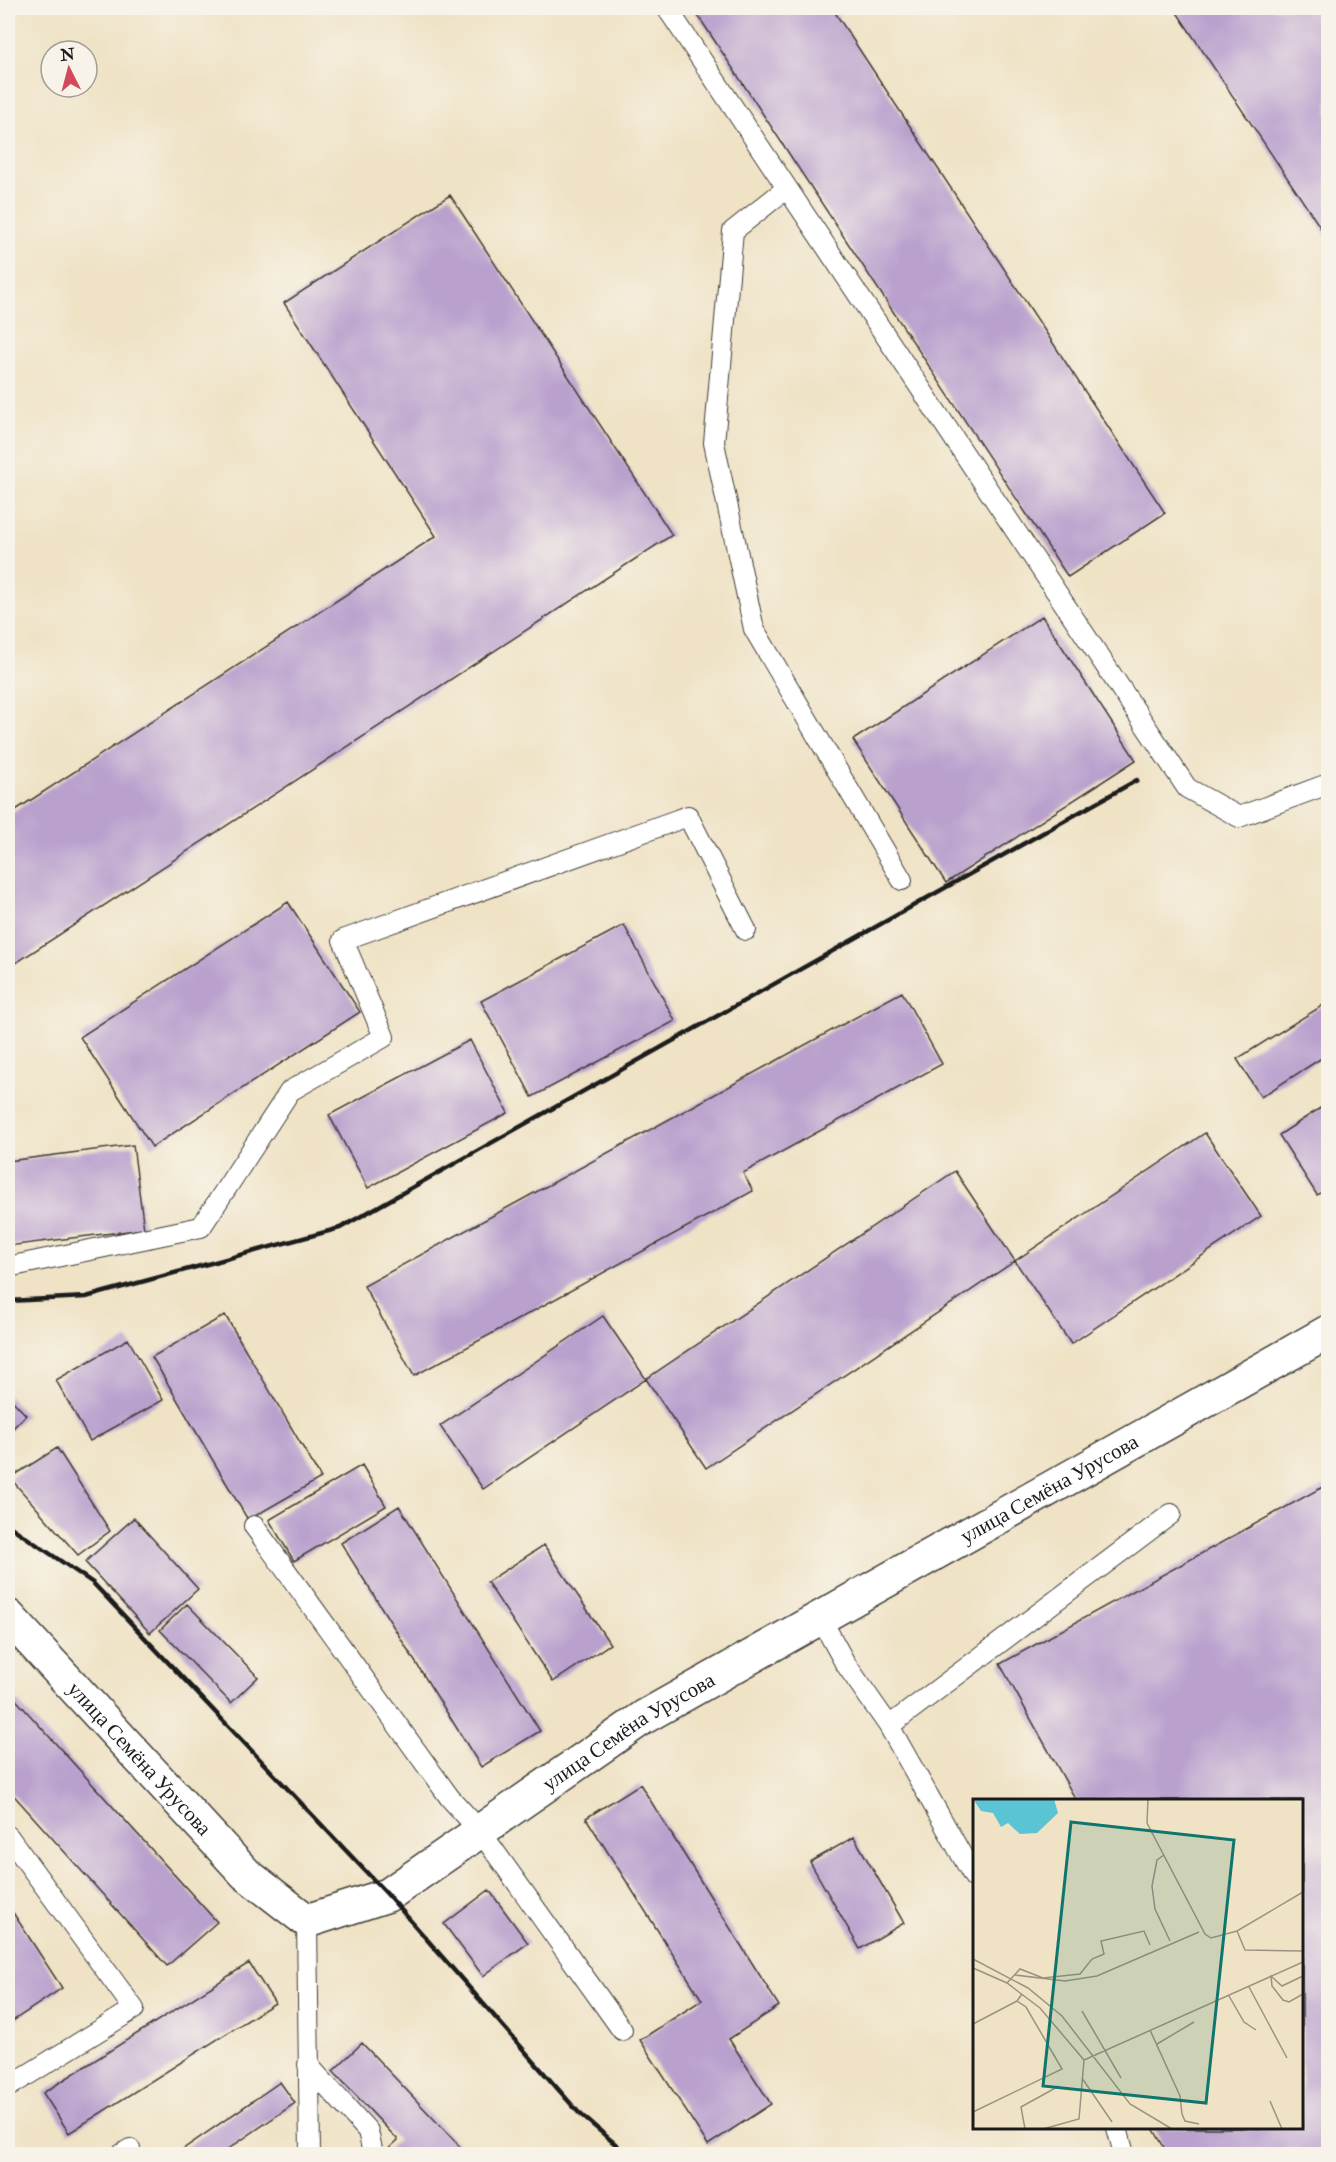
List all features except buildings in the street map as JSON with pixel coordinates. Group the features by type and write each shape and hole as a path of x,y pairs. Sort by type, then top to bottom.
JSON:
{"street":[{"name":"улица Семёна Урусова","path":"8,1616 246,1874 307,1921 388,1894 644,1717 1329,1332"}],"lane":[{"path":"667,8 1187,788 1239,817 1329,784"},
{"path":"787,188 733,231 714,443 754,629 902,880"},
{"path":"8,1267 201,1227 290,1091 384,1037 343,940 688,816 746,930"},
{"path":"889,1726 1171,1514"},
{"path":"254,1526 450,1797 480,1830 622,2030"},
{"path":"821,1618 845,1663 889,1726 973,1873"},
{"path":"8,1836 134,2009 8,2087"},
{"path":"307,1921 310,2154"},
{"path":"308,2065 368,2131 373,2154"},
{"path":"1118,2129 1124,2154"}],"railway":[{"path":"8,1301 86,1297 340,1228 1137,780"},
{"path":"8,1525 93,1583 388,1895 579,2113 627,2154"}]}
